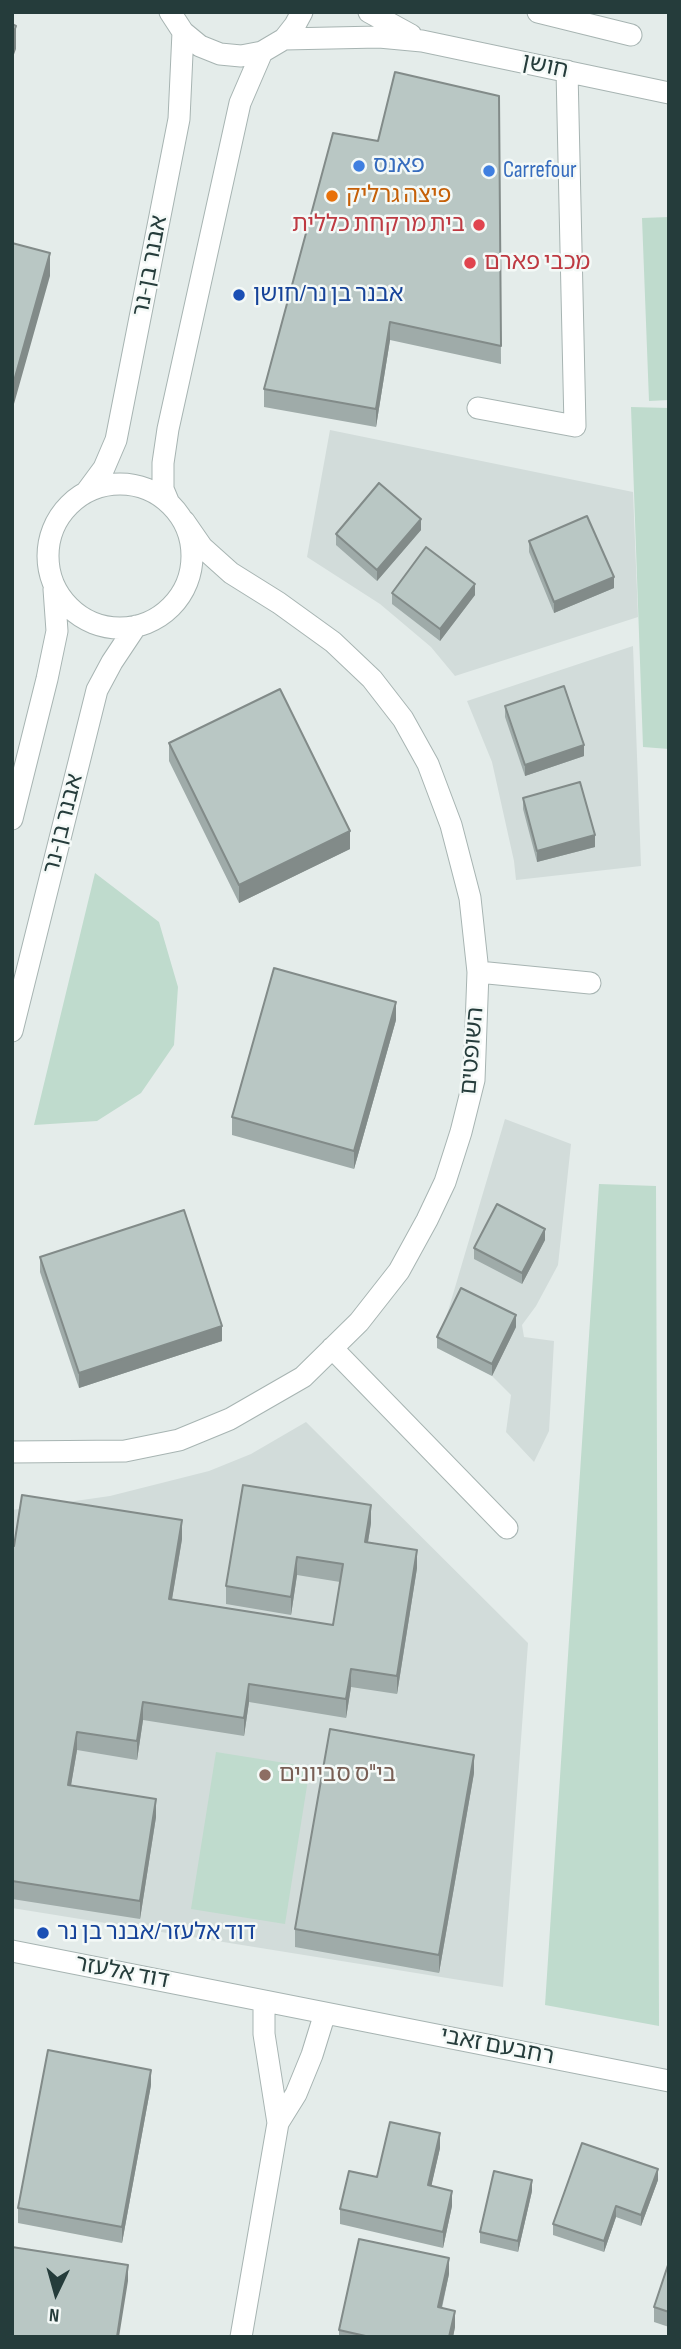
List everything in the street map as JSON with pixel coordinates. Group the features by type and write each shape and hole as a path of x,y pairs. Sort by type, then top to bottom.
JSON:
{"street":[{"path":"170,12 183,32 200,46 220,54 241,56 262,52 284,38 302,12"},
{"name":"חושן","path":"369,12 422,41"},
{"path":"538,12 631,35"},
{"name":"אבנר בן-נר","path":"87,491 104,468 116,440 179,119 183,32"},
{"name":"חושן","path":"284,38 379,37 422,41 669,93"},
{"path":"168,502 163,489 163,463 168,429 240,103 262,52"},
{"path":"478,408 575,426 567,71"},
{"path":"12,819 57,631 54,587 47,564 48,540 57,519 70,502 87,491 108,484 129,484 150,490 168,502 184,521 191,542 192,564 186,585 174,604 156,618 136,626 111,627 88,621 68,607 54,587"},
{"name":"השופטים","path":"12,1452 125,1451 179,1440 230,1419 303,1377 359,1322 398,1271 445,1182 474,1080 478,972 470,898 451,825 428,764 403,719 372,679 333,642 279,603 230,573 202,547 184,521"},
{"name":"אבנר בן-נר","path":"12,1031 97,690 136,626"},
{"path":"478,972 590,983"},
{"path":"332,1348 507,1528"},
{"name":"דוד אלעזר","path":"12,1951 232,1994"},
{"name":"רחבעם זאבי","path":"232,1994 669,2081"},
{"path":"241,2337 278,2123 264,2034 264,2001"},
{"path":"278,2123 296,2094 325,2013"}],"shaded area":[{"path":"330,430 633,492 638,617 455,676 431,647 380,604 307,557"},
{"path":"633,646 641,866 516,880 492,762 467,701"},
{"path":"505,1119 571,1144 558,1265 536,1306 522,1325 524,1337 554,1341 549,1431 534,1462 506,1432 511,1395 492,1376 437,1348"},
{"name":"בי\"ס סביונים","path":"306,1422 528,1643 503,1987 12,1908 12,1510 110,1496 209,1471 251,1454"}],"green space":[{"path":"669,217 669,400 649,401 642,218"},
{"path":"631,407 669,408 669,749 643,747"},
{"path":"95,873 159,922 178,987 174,1045 141,1093 97,1121 34,1125"},
{"path":"599,1184 656,1186 659,2026 545,2005"},
{"path":"216,1752 310,1767 285,1924 191,1909"}],"building":[{"path":"395,72 499,96 501,346 390,322 376,409 264,389 333,133 378,141"},
{"path":"12,243 50,253 12,388"},
{"path":"379,483 421,519 377,570 336,534"},
{"path":"587,516 614,577 554,602 529,541"},
{"path":"426,547 475,584 440,629 392,593"},
{"path":"564,686 584,745 525,765 505,706"},
{"path":"280,689 350,831 239,885 169,743"},
{"path":"580,782 595,835 537,851 523,798"},
{"path":"274,968 396,1002 354,1151 232,1117"},
{"path":"497,1204 545,1229 522,1273 474,1248"},
{"path":"184,1210 222,1326 79,1373 40,1257"},
{"path":"461,1288 516,1315 492,1364 437,1337"},
{"path":"243,1485 371,1505 365,1542 417,1550 397,1676 351,1669 346,1699 249,1684 244,1718 143,1702 137,1741 77,1732 68,1785 156,1799 140,1901 12,1881 12,1545 14,1546 22,1495 182,1520 169,1599 333,1625 343,1564 297,1557 291,1597 226,1586"},
{"path":"330,1729 474,1755 439,1955 295,1929"},
{"path":"48,2050 151,2070 122,2227 18,2208"},
{"path":"390,2122 440,2133 428,2185 452,2191 443,2232 340,2209 349,2171 377,2177"},
{"path":"582,2143 658,2169 641,2215 616,2206 604,2241 553,2224"},
{"path":"494,2171 532,2180 518,2241 480,2232"},
{"path":"359,2239 449,2258 438,2307 455,2311 449,2337 370,2337 339,2330"},
{"path":"12,2247 128,2265 117,2337 12,2337"},
{"path":"669,2262 669,2312 654,2307"}],"place":[{"name":"פאנס","path":"359,166"},
{"name":"Carrefour","path":"489,171"},
{"name":"פיצה גרליק","path":"332,196"},
{"name":"בית מרקחת כללית","path":"479,225"},
{"name":"מכבי פארם","path":"470,263"},
{"name":"אבנר בן נר/חושן","path":"239,295"},
{"name":"בי\"ס סביונים","path":"265,1775"},
{"name":"דוד אלעזר/אבנר בן נר","path":"43,1933"}]}
